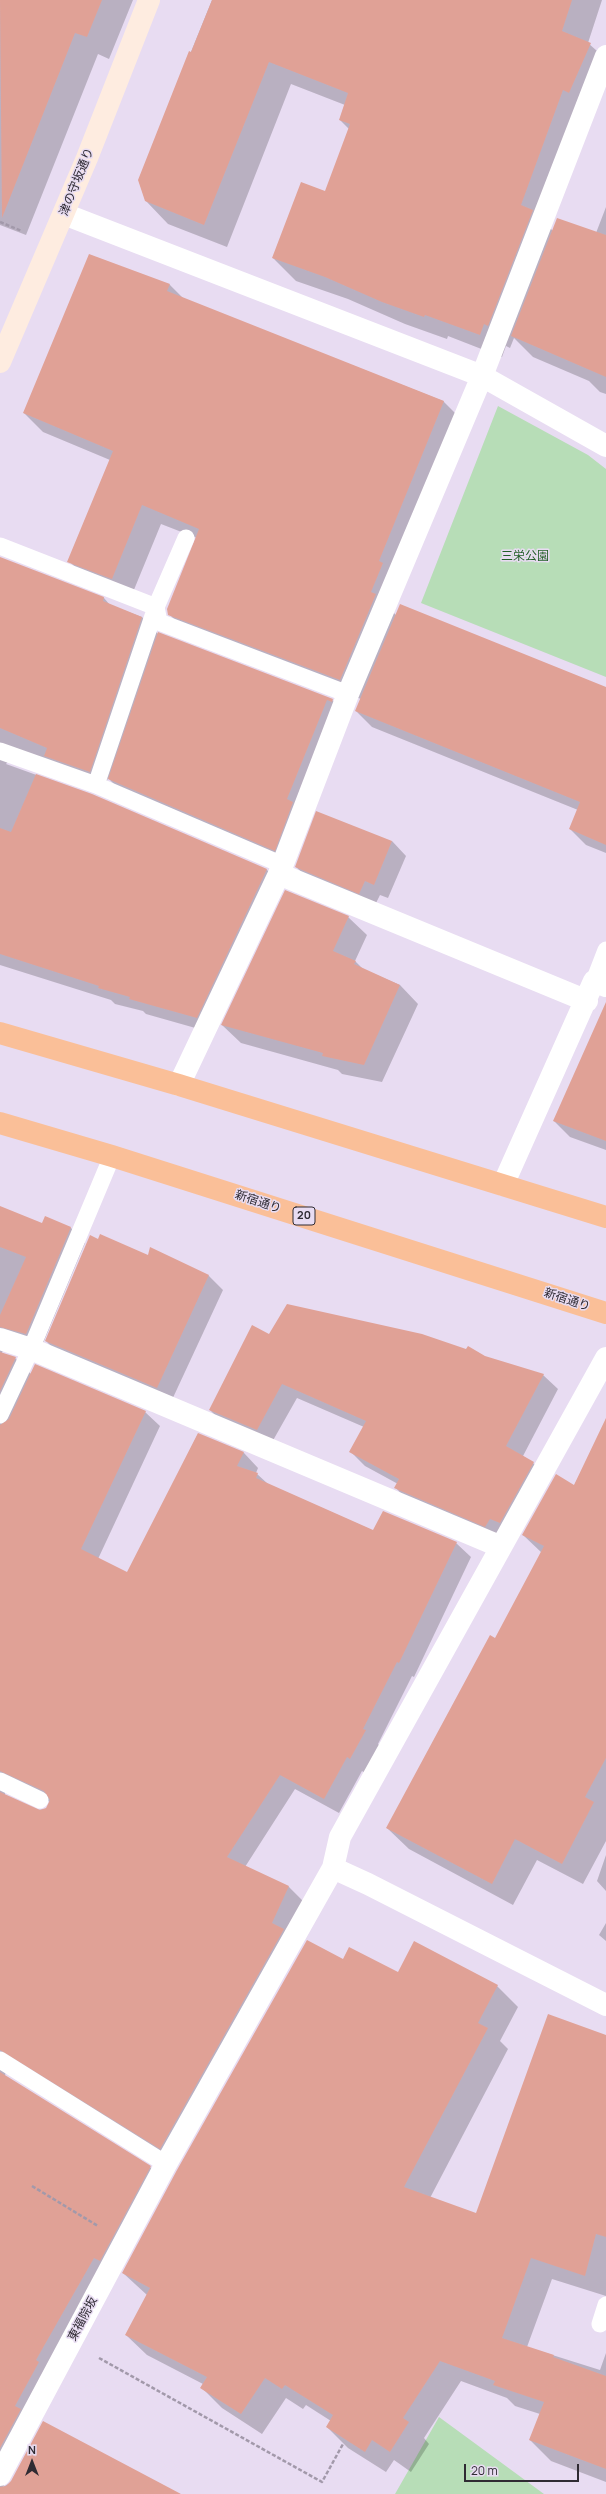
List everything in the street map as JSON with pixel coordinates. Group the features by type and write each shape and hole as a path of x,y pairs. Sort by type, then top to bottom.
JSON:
{"highway":[{"path":"0,1033 179,1085 606,1217"},
{"name":"新宿通り","path":"0,1123 112,1156 606,1313"}],"street":[{"name":"津の守坂通り","path":"1,356 64,214 149,0"},
{"path":"179,1085 281,869 348,694 482,376 606,56"},
{"path":"64,214 482,376 606,446"},
{"path":"281,869 596,989 503,1185"},
{"path":"0,1339 31,1349 500,1546"},
{"name":"東福院坂","path":"0,2475 166,2164 333,1868 340,1837 500,1546 606,1358"},
{"path":"333,1868 368,1884 606,2005"}],"lane":[{"path":"96,785 156,607 186,538"},
{"path":"0,546 156,607"},
{"path":"156,607 159,622 348,694"},
{"path":"0,751 96,785 281,869"},
{"path":"596,989 606,950"},
{"path":"0,1415 31,1349 112,1156"},
{"path":"0,1781 40,1800"},
{"path":"0,2060 166,2164"},
{"path":"600,2324 606,2305"}],"path":[{"path":"32,2186 124,2242"},
{"path":"71,2342 322,2482 343,2444"}],"green space":[{"name":"三栄公園","path":"498,406 588,455 606,469 606,677 421,603"},
{"path":"439,2417 544,2494 395,2494"}],"building":[{"path":"0,0 102,0 87,37 75,33 2,218"},
{"path":"212,0 572,0 562,31 591,43 569,93 563,90 521,205 533,210 488,326 484,324 480,335 425,315 424,317 382,302 325,277 272,258 301,182 325,191 350,124 339,120 348,93 269,62 204,225 145,201 138,180 189,51 191,52"},
{"path":"557,218 606,235 606,377 511,336"},
{"path":"89,254 170,284 167,291 444,401 379,561 383,563 371,592 376,594 340,680 168,615 167,609 199,529 142,505 112,579 67,562 113,451 23,413"},
{"path":"0,557 104,597 103,601 142,617 90,772 44,756 47,748 0,728"},
{"path":"400,604 606,687 606,845 569,829 580,802 355,711"},
{"path":"158,632 333,699 332,702 327,700 287,799 293,802 275,851 108,779"},
{"path":"36,774 92,794 267,869 197,1018 129,999 130,997 98,988 99,986 0,954 0,828 11,832"},
{"path":"316,811 392,841 374,885 365,881 359,894 295,867"},
{"path":"285,890 349,916 333,951 356,961 354,964 400,985 364,1065 322,1056 323,1053 221,1025"},
{"path":"606,1002 606,1141 553,1121"},
{"path":"0,1206 42,1223 45,1216 71,1227 26,1334 0,1327 0,1315 26,1257 0,1247"},
{"path":"100,1234 148,1255 150,1247 209,1275 157,1388 45,1341 90,1235 98,1239"},
{"path":"287,1304 422,1334 466,1349 468,1346 485,1356 544,1374 506,1446 534,1462 500,1523 490,1519 485,1527 394,1488 399,1479 349,1452 366,1421 282,1384 257,1430 209,1410 252,1325 269,1334"},
{"path":"0,1352 16,1357 0,1391"},
{"path":"35,1364 146,1411 81,1549 127,1572 198,1433 244,1452 237,1466 258,1473 256,1478 373,1530 383,1511 457,1542 399,1663 397,1662 363,1729 366,1730 350,1759 347,1757 324,1799 280,1775 227,1857 289,1886 272,1923 284,1929 160,2149 0,2050 0,1792 40,1810 46,1808 50,1800 44,1791 0,1771 0,1425 9,1419"},
{"path":"606,1418 606,1758 585,1797 594,1802 562,1864 515,1839 492,1884 386,1828 490,1635 495,1638 544,1546 522,1535 556,1474 574,1485"},
{"path":"307,1940 343,1959 349,1947 398,1972 414,1941 498,1985 478,2023 488,2028 404,2187 476,2213 548,2014 606,2035 606,2237 596,2234 585,2276 531,2258 502,2338 554,2355 553,2357 606,2376 606,2469 529,2440 544,2402 493,2385 495,2381 440,2361 403,2418 409,2422 390,2452 372,2440 365,2452 326,2427 333,2415 285,2385 282,2389 265,2378 241,2414 200,2388 207,2377 125,2335 150,2288 122,2273 177,2170"},
{"path":"0,2072 151,2166 100,2261 94,2258 36,2360 39,2362 15,2406 21,2409 0,2448"},
{"path":"43,2421 181,2494 0,2494 0,2487 6,2486 11,2481"}]}
